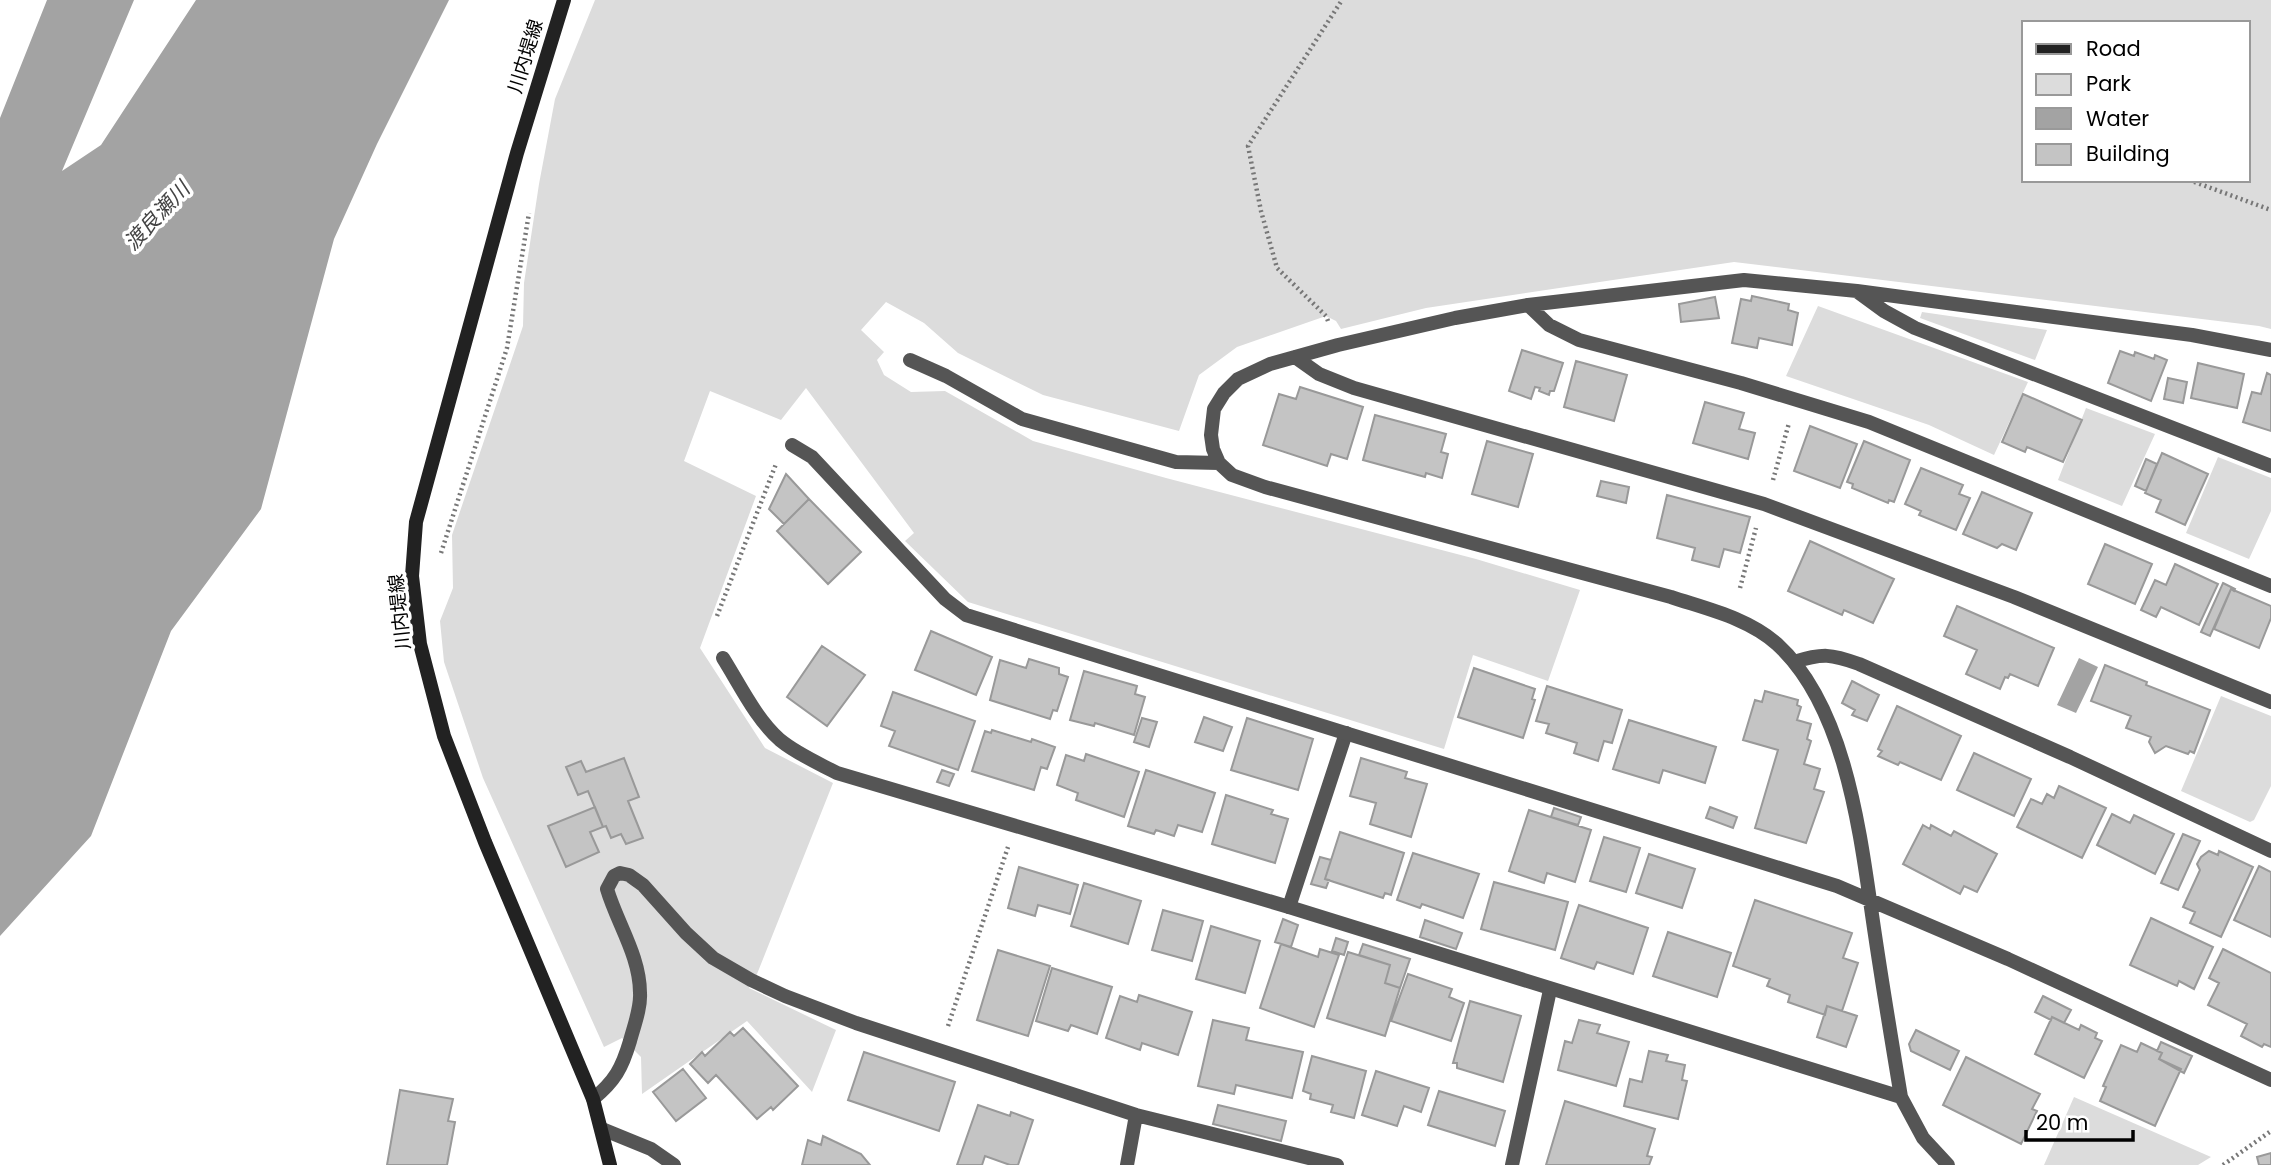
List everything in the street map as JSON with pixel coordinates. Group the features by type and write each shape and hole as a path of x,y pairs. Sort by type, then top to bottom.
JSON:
{"main road":[{"name":"川内堤線","path":"564,0 513,167 426,484 416,522 412,576 420,645 444,736 490,855 593,1099 610,1165"}],"street":[{"path":"1948,1165 1923,1138 1901,1097 1870,899 1841,756 1823,709 1794,662 1775,642 1730,616 1671,597 1265,487 1232,475 1219,463 1213,449 1211,435 1214,409 1224,393 1238,379 1255,370 1338,345 1455,318 1528,305 1727,280 1857,291 2192,335 2271,350"},
{"path":"1857,291 1884,311 1915,328 2271,466"},
{"path":"1528,305 1549,325 1579,340 1741,383 1870,422 2271,586"},
{"path":"1295,357 1319,374 1354,388 1764,504 2014,597 2271,702"},
{"path":"910,360 946,376 1022,419 1177,462 1219,463"},
{"path":"792,445 812,457 945,599 966,615 1811,877 1870,899 2008,959 2271,1080"},
{"path":"1794,662 1818,654 1838,656 1859,664 2070,757 2271,851"},
{"path":"723,658 758,713 778,738 798,753 837,773 1289,907 1901,1097"},
{"path":"1289,907 1346,733"},
{"path":"593,1099 609,1086 625,1059 641,996 629,946 607,889 614,876 620,873 629,875 643,885 686,933 713,958 751,980 844,1019 1136,1115 1337,1165"},
{"path":"1512,1165 1550,990"},
{"path":"1127,1165 1136,1115"},
{"path":"602,1129 651,1149 674,1165"}],"path":[{"path":"1338,345 1326,316 1277,268 1261,211 1248,146 1342,0"},
{"path":"2194,182 2271,210"},
{"path":"441,555 508,348 530,209"},
{"path":"1773,480 1790,417"},
{"path":"717,616 778,459"},
{"path":"1740,588 1757,525"},
{"path":"947,1026 1009,844"},
{"path":"2223,1165 2271,1131"}],"green space":[{"path":"595,0 2271,0 2271,329 1734,262 1426,308 1341,329 1336,321 1326,316 1237,347 1199,375 1179,431 1043,395 958,353 924,323 886,302 861,330 884,352 877,360 884,375 911,392 945,391 1033,441 1476,559 1580,590 1548,681 1473,655 1444,749 968,602 905,541 914,533 806,388 781,420 710,391 684,461 756,496 700,648 765,748 833,783 749,988 836,1030 812,1092 747,1021 642,1094 641,1057 622,1038 604,1047 483,778 444,662 440,621 453,588 452,535 523,326 524,283 555,99"},
{"path":"1818,306 2028,382 1994,455 1929,425 1786,376"},
{"path":"1922,312 2047,330 2035,360 1920,318"},
{"path":"2086,408 2155,434 2122,506 2058,480"},
{"path":"2218,457 2271,478 2271,511 2249,559 2186,533"},
{"path":"2221,696 2271,716 2271,786 2254,820 2250,822 2181,791"},
{"path":"2074,1097 2211,1157 2198,1165 2044,1165"}],"water":[{"name":"渡良瀬川","path":"47,0 134,0 62,171 101,145 196,0 449,0 377,144 334,239 261,509 171,631 91,836 0,936 0,118"},
{"path":"2079,658 2098,667 2076,713 2057,705"}],"building":[{"path":"1752,296 1789,304 1788,310 1798,313 1792,345 1759,338 1757,348 1732,343 1741,299 1751,301"},
{"path":"1715,297 1719,318 1681,322 1679,304"},
{"path":"1522,350 1563,363 1554,391 1550,391 1549,395 1535,387 1531,399 1509,391"},
{"path":"2120,351 2134,356 2135,352 2154,359 2155,355 2167,360 2151,401 2108,383"},
{"path":"1576,361 1627,375 1614,421 1564,407"},
{"path":"2198,363 2244,374 2237,408 2191,398"},
{"path":"2267,373 2271,375 2271,431 2243,422 2252,392 2261,394"},
{"path":"2168,378 2187,382 2183,403 2164,399"},
{"path":"1300,387 1363,407 1347,459 1331,454 1327,466 1263,445 1279,394 1296,399"},
{"path":"2023,394 2082,420 2063,462 2027,447 2025,452 2002,442"},
{"path":"1705,402 1744,413 1739,429 1755,433 1748,459 1693,443"},
{"path":"1375,415 1446,434 1441,452 1448,454 1442,478 1426,473 1425,477 1363,460"},
{"path":"1810,426 1857,444 1840,488 1794,471"},
{"path":"1487,441 1533,454 1518,507 1472,494"},
{"path":"1864,441 1910,460 1894,502 1889,500 1888,503 1852,488 1853,484 1847,482"},
{"path":"2162,453 2208,474 2185,525 2156,512 2161,500 2145,493"},
{"path":"2146,459 2157,464 2146,491 2135,486"},
{"path":"1921,468 1963,485 1959,494 1970,498 1956,530 1919,515 1921,511 1905,504"},
{"path":"786,474 809,499 784,524 769,509"},
{"path":"1601,481 1629,487 1626,503 1597,496"},
{"path":"1982,492 2032,513 2016,550 2002,544 1997,548 1963,534"},
{"path":"1667,495 1750,517 1740,553 1724,549 1719,567 1692,560 1695,548 1657,538"},
{"path":"809,499 861,552 828,584 777,531"},
{"path":"1810,541 1894,579 1873,623 1844,610 1842,615 1788,591"},
{"path":"2105,544 2152,564 2135,604 2088,584"},
{"path":"2175,564 2218,584 2199,625 2161,607 2156,617 2141,610 2155,580 2166,585"},
{"path":"2223,583 2235,589 2231,589 2210,636 2201,632"},
{"path":"2231,589 2271,606 2271,618 2259,648 2214,629"},
{"path":"1957,606 2054,648 2038,686 2010,674 2008,678 2005,677 2000,689 1966,674 1977,650 1944,636"},
{"path":"931,631 992,657 976,695 915,670"},
{"path":"822,646 865,675 827,726 787,697"},
{"path":"1029,659 1059,668 1059,674 1068,677 1057,711 1053,710 1050,719 990,700 1000,660 1026,668"},
{"path":"2105,665 2147,682 2146,685 2210,710 2194,753 2190,751 2188,754 2166,746 2155,753 2149,742 2151,737 2126,728 2131,716 2091,701"},
{"path":"1474,668 1535,689 1532,699 1535,700 1523,738 1458,717"},
{"path":"1084,671 1137,686 1135,694 1145,697 1134,735 1095,723 1094,726 1070,720"},
{"path":"1852,681 1879,695 1867,721 1852,715 1855,710 1842,703"},
{"path":"1547,686 1622,710 1612,743 1604,741 1598,761 1574,753 1577,743 1546,733 1549,724 1536,721"},
{"path":"1765,691 1798,700 1797,705 1801,707 1797,720 1811,724 1807,739 1811,741 1804,764 1820,769 1814,789 1824,792 1806,843 1755,828 1778,750 1743,740 1755,700 1762,702"},
{"path":"893,692 975,721 958,770 889,746 895,731 881,726"},
{"path":"1897,706 1961,736 1941,780 1900,762 1898,765 1878,756 1882,751 1878,749"},
{"path":"1204,717 1232,727 1223,751 1195,742"},
{"path":"1142,718 1157,722 1149,747 1134,742"},
{"path":"1247,718 1313,739 1298,790 1231,770"},
{"path":"1629,720 1716,747 1705,783 1663,770 1659,783 1613,769"},
{"path":"992,730 1055,747 1047,769 1041,767 1034,790 972,771 985,731 991,733"},
{"path":"1974,753 2031,779 2014,816 1957,790"},
{"path":"1086,754 1139,772 1124,817 1076,800 1078,793 1057,785 1066,755 1084,761"},
{"path":"624,758 639,797 628,801 643,838 626,844 621,834 611,838 606,826 603,827 588,791 578,795 566,767 581,761 586,772"},
{"path":"1361,758 1407,772 1405,778 1427,784 1411,837 1370,824 1376,803 1350,796"},
{"path":"942,770 954,774 949,786 937,782"},
{"path":"1146,770 1215,793 1202,832 1178,825 1174,836 1156,830 1154,834 1128,826"},
{"path":"2059,786 2106,808 2082,858 2017,827 2031,799 2042,804 2047,794 2054,798"},
{"path":"1226,795 1273,810 1271,814 1288,819 1275,863 1212,844"},
{"path":"595,807 603,827 590,832 599,852 566,867 548,826"},
{"path":"1710,807 1737,817 1733,828 1706,818"},
{"path":"1554,808 1581,817 1578,825 1551,817"},
{"path":"1529,810 1591,830 1575,882 1547,873 1544,883 1509,871"},
{"path":"2112,814 2130,823 2134,815 2174,834 2155,874 2097,845"},
{"path":"1923,825 1930,829 1931,825 1951,836 1954,831 1997,854 1977,892 1964,886 1960,894 1903,864"},
{"path":"1340,832 1404,853 1391,895 1385,893 1383,898 1325,879"},
{"path":"2183,834 2200,841 2178,890 2161,883"},
{"path":"1604,837 1640,848 1626,892 1590,881"},
{"path":"2209,851 2218,855 2219,851 2253,867 2221,937 2190,923 2195,912 2183,907 2200,870 2197,864"},
{"path":"1413,853 1479,874 1463,918 1422,904 1420,908 1397,900"},
{"path":"1649,854 1695,869 1682,908 1636,893"},
{"path":"1320,857 1331,860 1325,879 1329,880 1326,888 1311,884"},
{"path":"2259,866 2271,872 2271,937 2234,920"},
{"path":"1019,867 1078,885 1070,914 1038,905 1035,916 1008,908"},
{"path":"1494,882 1568,902 1555,950 1481,929"},
{"path":"1084,883 1141,901 1128,944 1071,926"},
{"path":"1755,900 1852,933 1843,958 1858,963 1842,1011 1827,1006 1825,1015 1788,1002 1790,995 1767,986 1770,979 1733,966"},
{"path":"1579,905 1648,928 1633,974 1597,962 1594,969 1561,958"},
{"path":"1163,910 1203,921 1192,961 1152,950"},
{"path":"2151,918 2213,947 2194,989 2179,981 2177,986 2130,965"},
{"path":"1283,919 1298,925 1291,947 1275,942"},
{"path":"1425,920 1462,933 1456,949 1420,937"},
{"path":"1211,926 1260,941 1245,993 1196,979"},
{"path":"1668,932 1731,953 1717,997 1653,976"},
{"path":"1336,938 1348,942 1344,955 1332,951"},
{"path":"1281,944 1318,957 1320,949 1339,955 1314,1027 1260,1008"},
{"path":"1363,944 1410,959 1400,988 1385,983 1390,965 1359,955"},
{"path":"2223,949 2271,973 2271,1047 2264,1044 2262,1047 2241,1036 2247,1024 2208,1005 2219,983 2209,978"},
{"path":"998,950 1050,966 1028,1036 977,1020"},
{"path":"1348,952 1390,965 1385,983 1400,988 1385,1036 1327,1018"},
{"path":"1052,968 1112,987 1097,1034 1071,1025 1068,1031 1036,1021"},
{"path":"1408,974 1452,989 1449,997 1464,1003 1451,1041 1391,1021"},
{"path":"1139,995 1192,1012 1178,1055 1142,1043 1140,1050 1106,1038 1120,996 1137,1002"},
{"path":"2043,996 2071,1010 2064,1023 2035,1012"},
{"path":"1470,1001 1521,1016 1503,1082 1457,1068 1457,1063 1453,1063"},
{"path":"1827,1006 1857,1016 1846,1047 1817,1037"},
{"path":"2052,1017 2079,1030 2081,1025 2097,1033 2095,1038 2102,1041 2084,1078 2035,1054"},
{"path":"1213,1020 1249,1028 1246,1040 1303,1052 1292,1098 1236,1085 1234,1094 1198,1086"},
{"path":"1579,1020 1600,1025 1597,1033 1629,1042 1616,1086 1558,1070 1565,1041 1572,1043"},
{"path":"743,1028 798,1086 773,1110 771,1107 757,1119 716,1075 708,1083 690,1064 702,1052 705,1056 730,1032 734,1036"},
{"path":"1916,1030 1959,1051 1950,1070 1911,1051 1909,1044"},
{"path":"2161,1042 2192,1056 2184,1073 2159,1059 2162,1053 2157,1051"},
{"path":"2141,1043 2162,1053 2159,1059 2181,1069 2155,1126 2100,1101 2106,1087 2103,1086 2121,1045 2137,1052"},
{"path":"1649,1051 1668,1055 1666,1061 1685,1065 1682,1080 1687,1081 1678,1119 1624,1106 1630,1079 1642,1082"},
{"path":"864,1052 955,1082 939,1131 848,1100"},
{"path":"1312,1056 1366,1071 1354,1118 1331,1112 1333,1105 1310,1099 1311,1094 1303,1091"},
{"path":"1966,1057 2040,1094 2032,1109 2037,1111 2021,1144 1943,1105"},
{"path":"683,1069 706,1098 676,1121 653,1092"},
{"path":"1376,1071 1429,1088 1421,1112 1404,1106 1397,1126 1362,1115"},
{"path":"400,1090 453,1099 448,1121 455,1122 447,1165 387,1165"},
{"path":"1439,1091 1505,1111 1495,1146 1428,1125"},
{"path":"1565,1101 1655,1129 1647,1156 1652,1157 1649,1165 1546,1165"},
{"path":"978,1105 1010,1116 1011,1112 1033,1120 1018,1165 1010,1165 985,1156 982,1165 957,1165"},
{"path":"1218,1105 1286,1121 1281,1141 1213,1124"},
{"path":"823,1136 861,1154 870,1165 802,1165 808,1140 821,1145"},
{"path":"2271,1153 2271,1165 2259,1165 2257,1157"}]}
